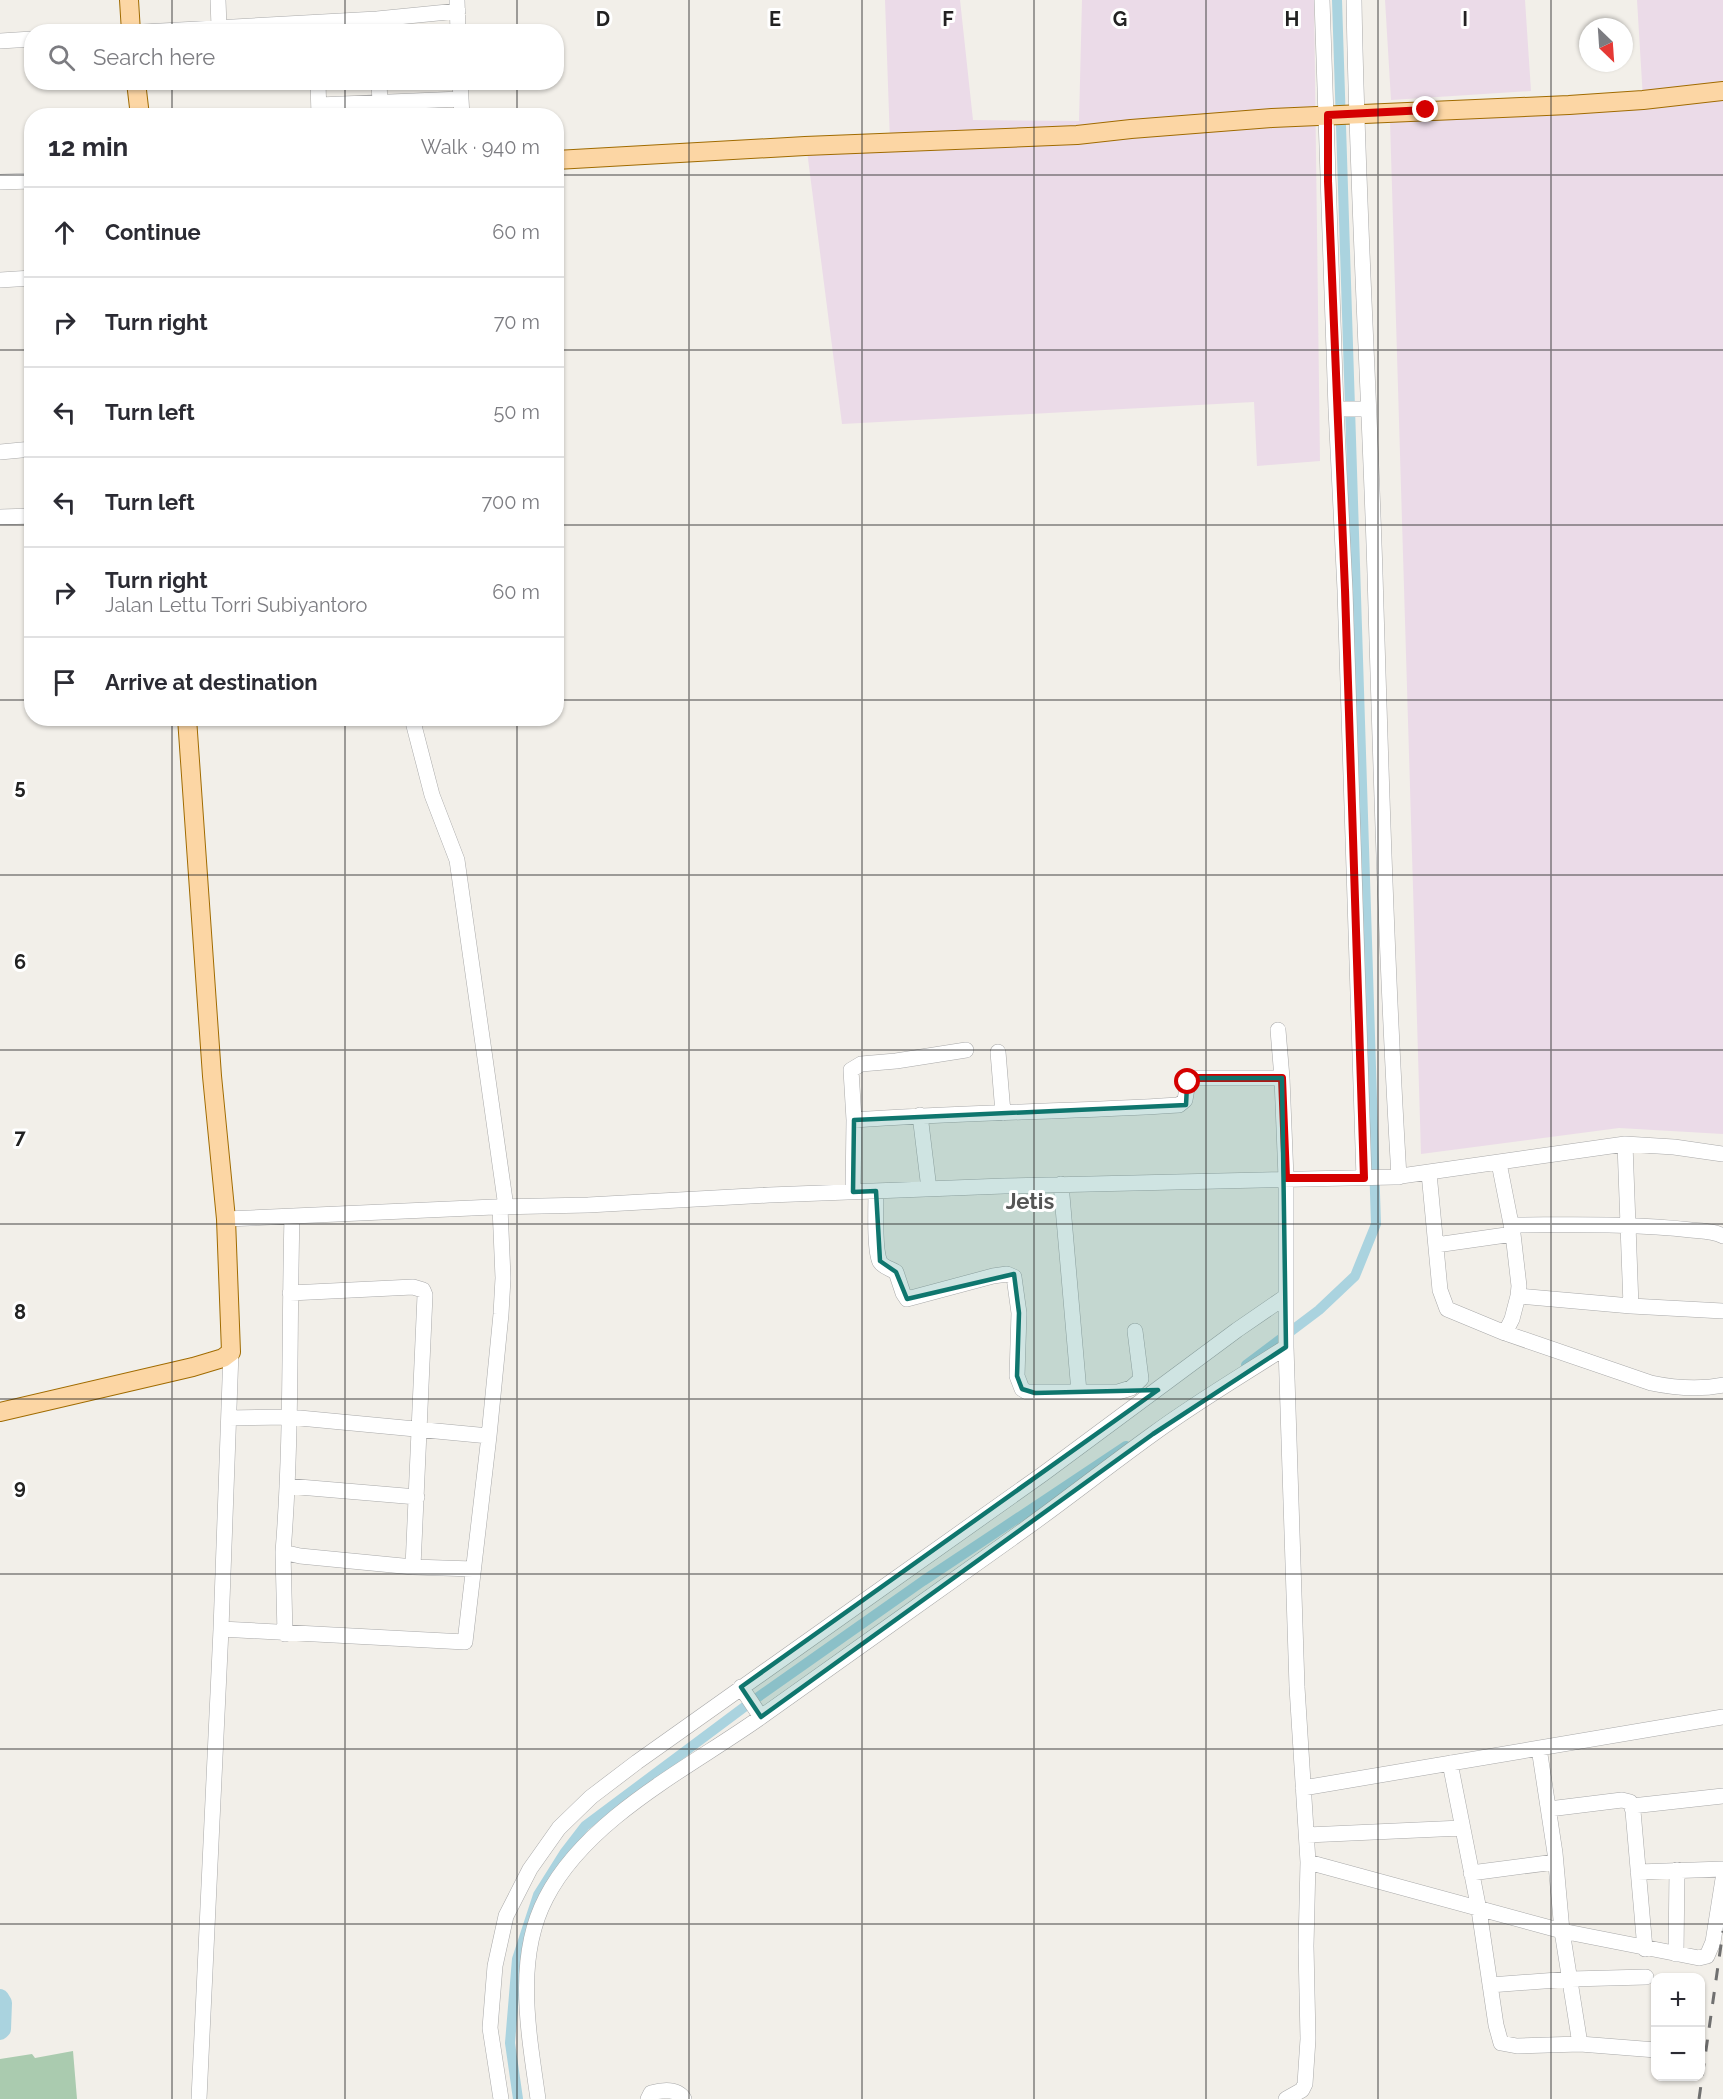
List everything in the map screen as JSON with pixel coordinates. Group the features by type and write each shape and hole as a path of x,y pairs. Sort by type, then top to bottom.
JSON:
{"main road":[{"path":"129,0 130,24"},
{"path":"137,90 139,108"},
{"path":"564,160 805,146 1077,135 1328,115 1643,100 1723,91"},
{"path":"0,1412 193,1367 223,1358 231,1352 226,1219 212,1076 188,726"}],"street":[{"path":"218,0 219,24"},
{"path":"1322,0 1366,1178"},
{"path":"1354,0 1355,115 1396,1177"},
{"path":"385,24 457,5 458,24"},
{"path":"0,41 24,40"},
{"path":"318,90 319,108"},
{"path":"379,90 380,103"},
{"path":"460,90 462,108"},
{"path":"336,108 380,103 461,99"},
{"path":"0,183 24,182"},
{"path":"0,280 24,278"},
{"path":"1338,409 1366,409"},
{"path":"0,451 24,450"},
{"path":"0,517 24,516"},
{"path":"221,1629 465,1642 489,1436 503,1278 503,1207 457,860 432,795 414,726"},
{"path":"1278,1030 1286,1178 1286,1343 1297,1687 1308,1862 1306,1946 1308,2039 1305,2077 1302,2090 1286,2099"},
{"path":"853,1192 854,1120 851,1070 857,1065 896,1062 966,1050"},
{"path":"998,1052 1003,1113"},
{"path":"854,1120 920,1115 1077,1112 1179,1105 1185,1100 1188,1082 1196,1078 1282,1078"},
{"path":"920,1115 929,1189"},
{"path":"226,1219 1061,1184 1396,1177 1624,1144 1674,1147 1723,1154"},
{"path":"1624,1144 1631,1306"},
{"path":"1499,1163 1518,1275 1518,1296 1512,1319 1505,1333"},
{"path":"1429,1173 1440,1290 1447,1309 1505,1333 1651,1383 1698,1389 1723,1385"},
{"path":"1061,1184 1079,1392"},
{"path":"876,1191 877,1242 881,1264 896,1272 905,1298 909,1299 993,1276 1012,1276 1015,1280 1019,1313 1017,1376 1022,1389 1027,1392 1118,1392 1131,1388 1141,1379"},
{"path":"285,1634 284,1552 292,1217"},
{"path":"1436,1245 1512,1229 1629,1226 1716,1233 1723,1236"},
{"path":"290,1293 413,1287 423,1290 426,1301 412,1567"},
{"path":"1518,1296 1723,1311"},
{"path":"501,2099 490,2028 495,1966 506,1916 530,1869 560,1828 579,1807 637,1762 742,1690 1044,1474 1237,1330 1286,1305"},
{"path":"1135,1331 1141,1379 1155,1392"},
{"path":"538,2099 530,2040 527,1968 530,1944 539,1915 554,1883 585,1845 644,1796 1026,1528 1153,1434 1286,1343"},
{"path":"199,2099 221,1629 231,1352"},
{"path":"229,1418 289,1417 489,1436"},
{"path":"287,1486 417,1497"},
{"path":"284,1552 412,1567 473,1569"},
{"path":"742,1690 759,1714"},
{"path":"1303,1788 1723,1717"},
{"path":"1539,1748 1556,1862 1562,1931 1580,2044"},
{"path":"1450,1763 1479,1910 1496,2025 1502,2043 1517,2046 1580,2044 1651,2050"},
{"path":"1632,1806 1723,1796"},
{"path":"1549,1809 1627,1800 1632,1806 1646,1949"},
{"path":"1307,1835 1462,1828"},
{"path":"1308,1862 1562,1931 1699,1958 1709,1953 1723,1879"},
{"path":"1471,1873 1556,1862"},
{"path":"1638,1872 1723,1869"},
{"path":"1677,1870 1677,1954"},
{"path":"1490,1984 1646,1977"},
{"path":"648,2099 654,2092 672,2091 680,2093 684,2099"}],"highlighted area":[{"path":"1196,1078 1282,1078 1286,1347 1153,1434 761,1717 741,1687 1158,1390 1035,1393 1022,1389 1017,1376 1019,1313 1014,1274 907,1299 896,1272 880,1261 876,1191 853,1192 854,1120 1186,1105 1187,1085"}],"shaded area":[{"path":"885,0 960,0 973,120 1079,121 1082,0 1314,0 1320,461 1257,466 1254,402 842,424 806,143 890,142"},
{"path":"1385,0 1525,0 1531,91 1391,100"},
{"path":"1637,0 1723,0 1723,1134 1619,1128 1421,1154 1390,121 1643,99"}],"green space":[{"path":"73,2051 77,2099 0,2099 0,2059 32,2054 35,2058"}],"waterway":[{"path":"1246,1365 1319,1310 1355,1276 1376,1224 1337,0"},
{"path":"518,2099 510,2043 517,1959 538,1895 565,1852 585,1826 751,1702 923,1581 1126,1446"},
{"path":"0,1998 3,2003 0,2031"}],"railway":[{"path":"1699,2099 1723,1931"}],"district":[{"name":"Jetis","path":"1030,1201"}],"route":[{"path":"1188,1082 1196,1078 1282,1078 1286,1178 1364,1178 1345,590 1328,181 1328,115 1426,110"}]}
